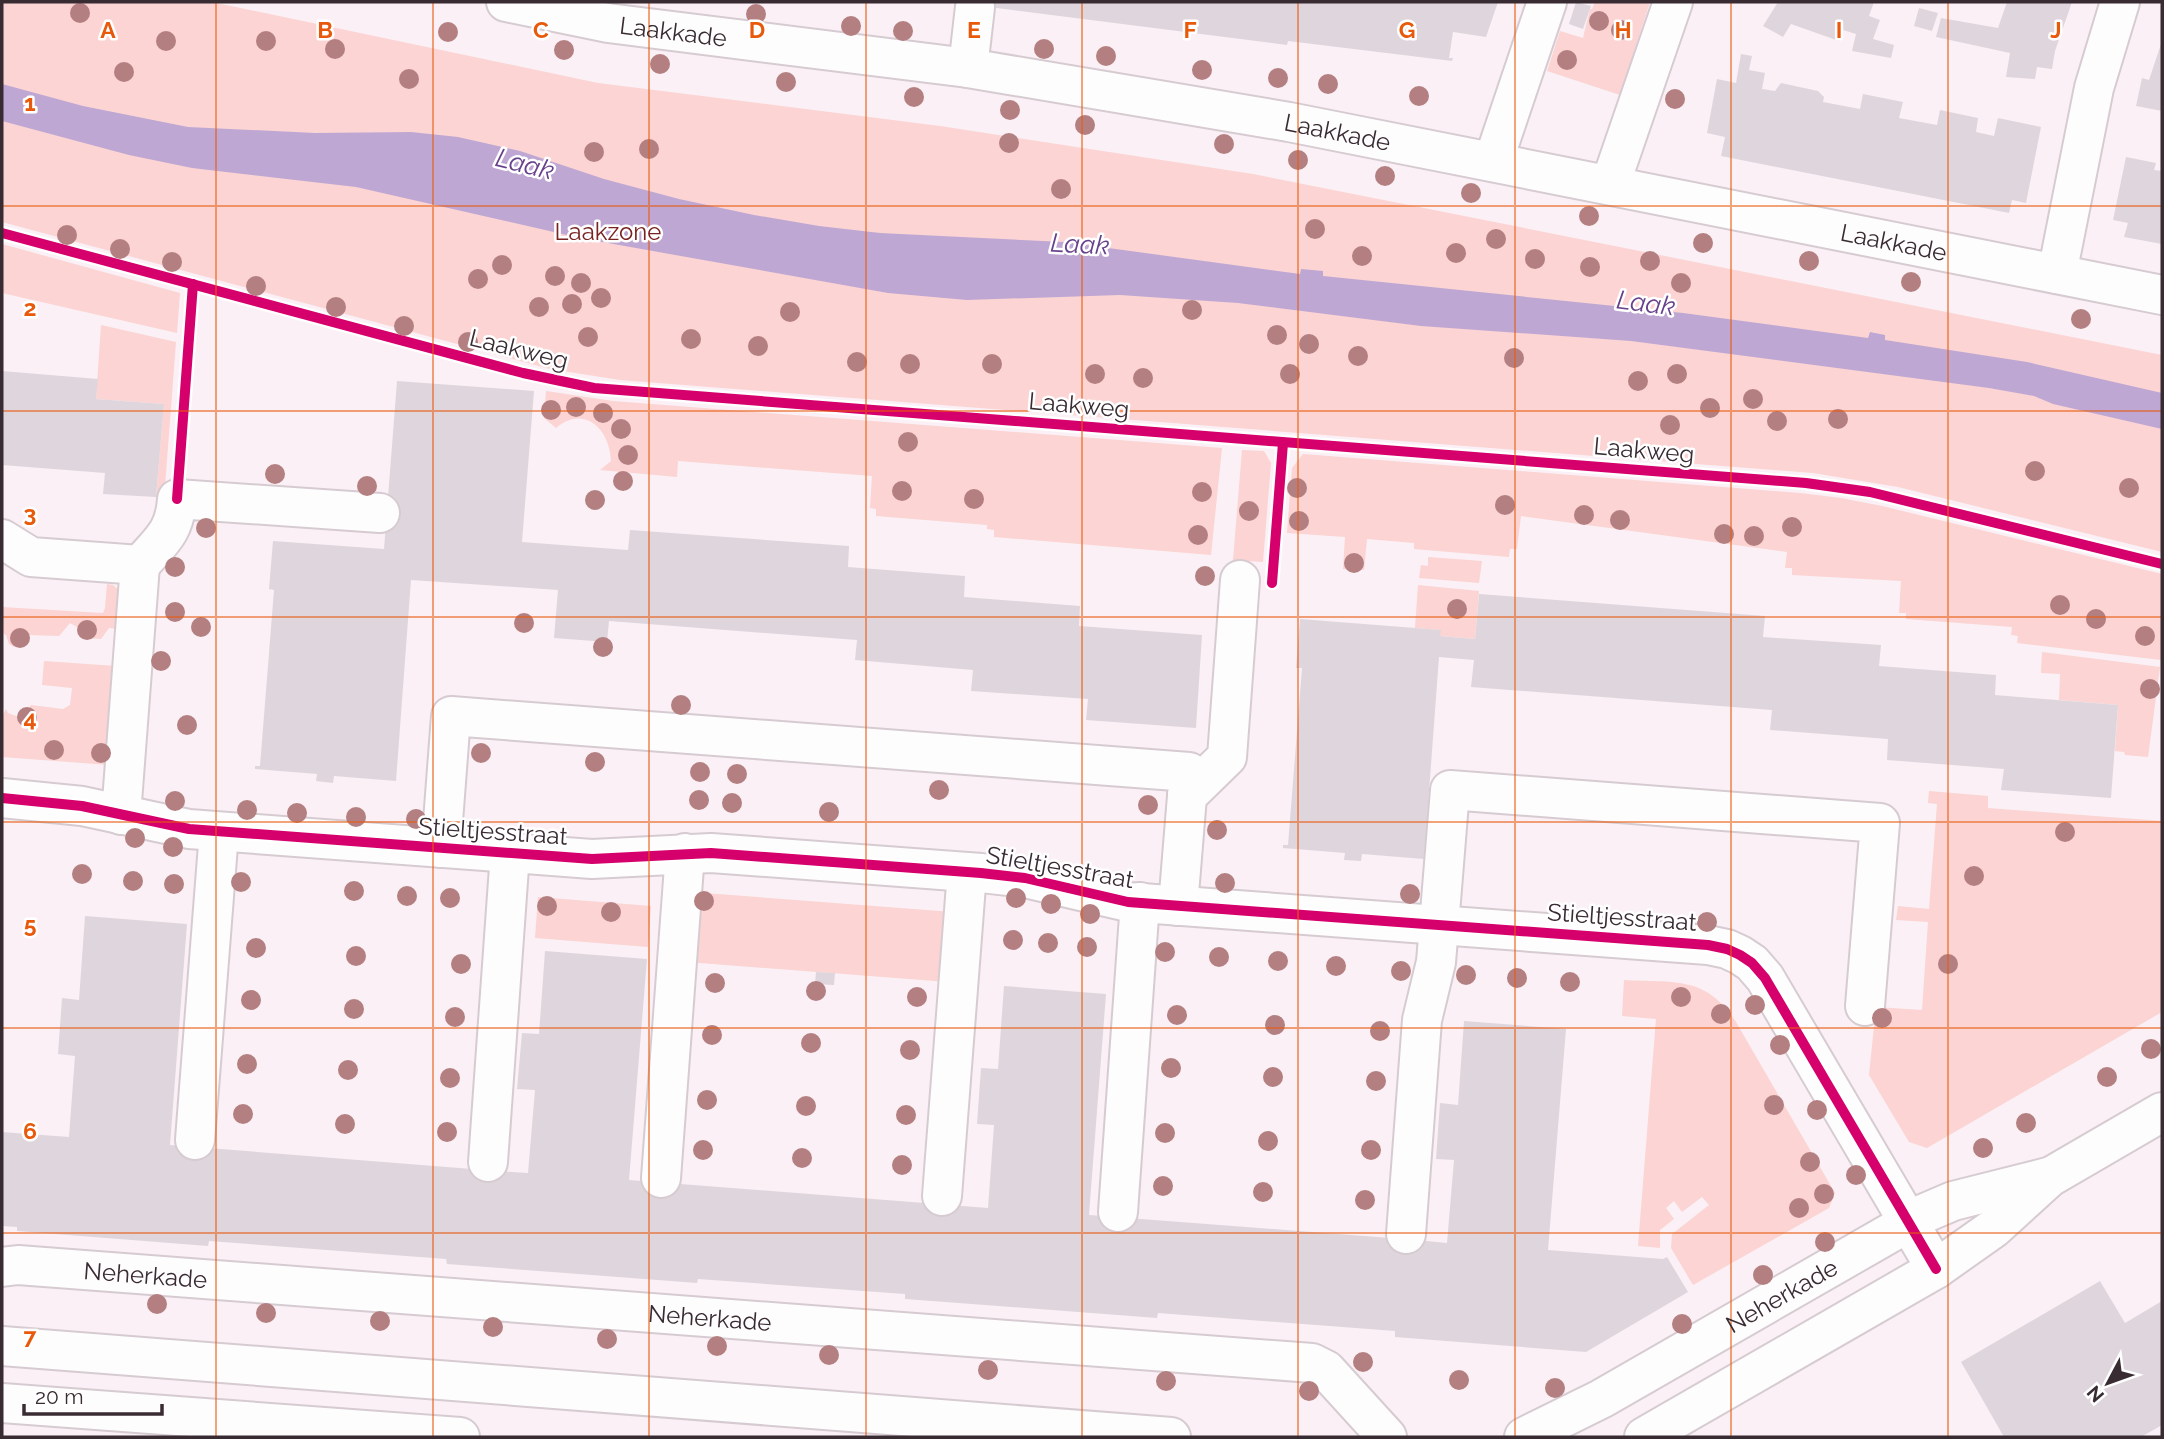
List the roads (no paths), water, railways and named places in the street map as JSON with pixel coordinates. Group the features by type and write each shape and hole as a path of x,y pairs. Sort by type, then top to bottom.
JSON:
{"street":[{"name":"Laakkade","path":"506,2 611,12 1289,122 2162,295"},
{"path":"1493,162 1547,2"},
{"path":"1610,185 1673,2"},
{"path":"2057,274 2094,88 2120,2"},
{"path":"968,68 975,6"},
{"path":"121,815 140,565 172,528 177,499 380,513"},
{"path":"2,539 32,557 140,565"},
{"path":"1187,796 1227,757 1240,580"},
{"name":"Stieltjesstraat","path":"441,848 450,716 1189,772 1178,905"},
{"path":"1406,1234 1422,1020 1434,975 1450,790 1880,822 1865,1006"},
{"name":"Stieltjesstraat","path":"2,798 82,806 190,830 613,860 685,853 724,854 967,872 1025,878 1116,900 1708,945 1727,949 1747,958 1765,978 1936,1269"},
{"path":"195,1140 219,832"},
{"name":"Stieltjesstraat","path":"488,1163 510,853"},
{"path":"661,1178 685,853"},
{"name":"Stieltjesstraat","path":"942,1196 967,872"},
{"name":"Stieltjesstraat","path":"1118,1212 1140,902"},
{"name":"Neherkade","path":"1644,1437 1936,1269 1994,1228 2050,1177 2162,1112"},
{"name":"Neherkade","path":"1524,1437 1611,1394 1908,1222 1953,1201 2050,1177"},
{"name":"Neherkade","path":"2,1267 18,1265 1312,1363 1326,1370 1387,1437"},
{"path":"2,1346 1171,1437"},
{"path":"2,1403 460,1437"}],"water":[{"name":"Laak","path":"2,84 83,106 188,127 315,133 411,132 458,137 520,151 604,179 679,199 819,226 880,233 1064,242 1300,274 1301,269 1323,271 1323,276 1683,313 1868,338 1870,332 1885,335 1885,340 2027,362 2162,393 2162,429 2053,404 2034,396 1989,388 1631,341 1421,326 1238,303 1120,295 967,300 888,293 580,238 356,187 192,168 129,155 2,121"}],"park label":[{"name":"Laakzone","path":"608,231"}]}
